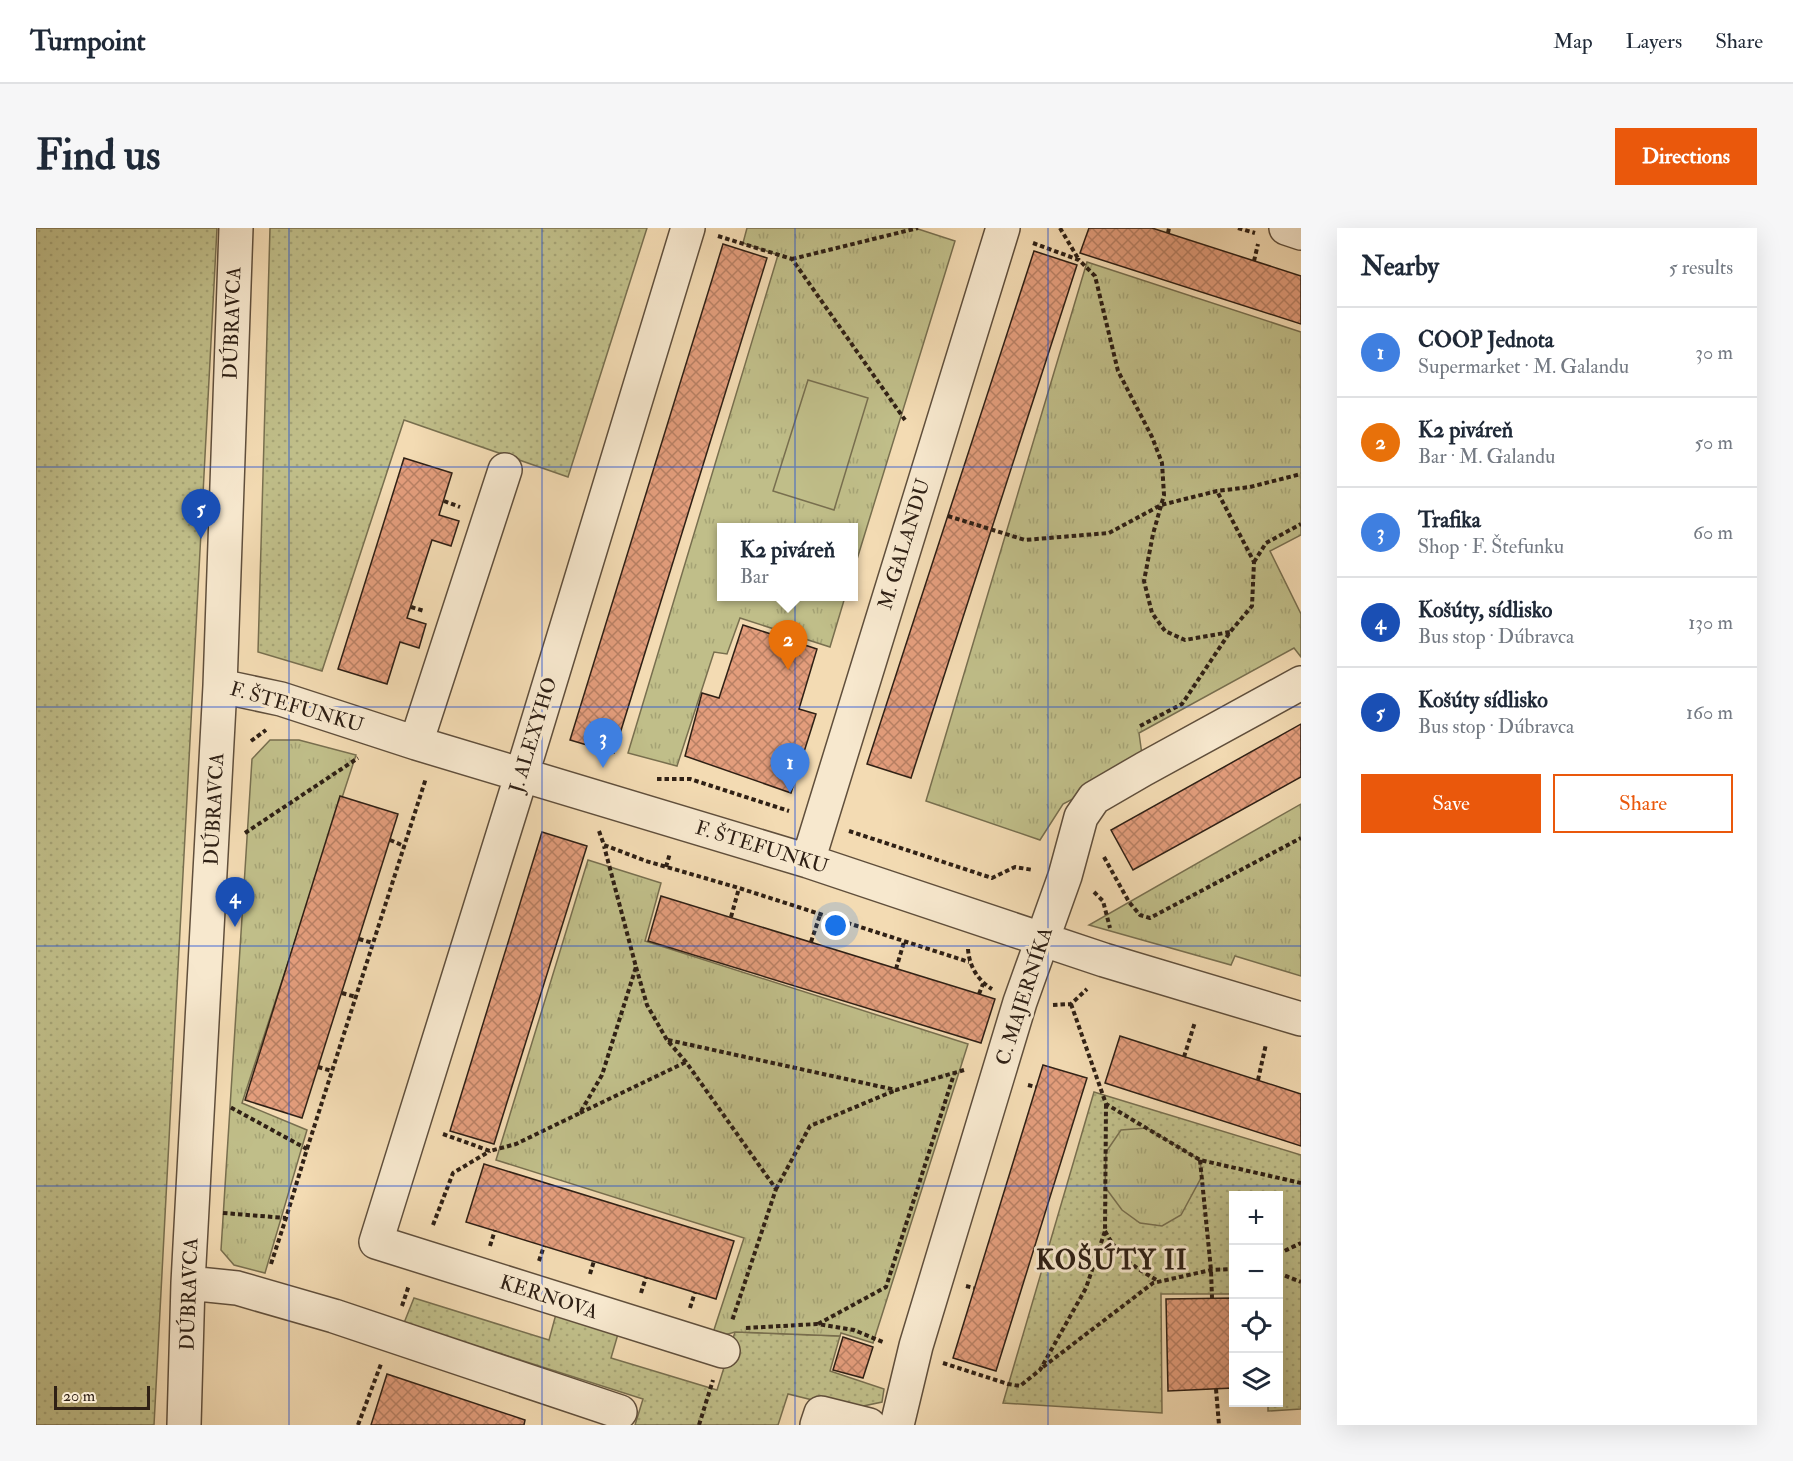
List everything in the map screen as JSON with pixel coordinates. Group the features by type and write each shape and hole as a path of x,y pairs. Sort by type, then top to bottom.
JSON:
{"street":[{"name":"DÚBRAVCA","path":"184,1425 188,1283 220,686 236,228"},
{"path":"1286,228 1301,233"},
{"name":"J. ALEXYHO","path":"376,1242 521,773 702,232"},
{"name":"M. GALANDU","path":"808,861 1017,235"},
{"path":"423,755 505,470"},
{"name":"C. MAJERNÍKA","path":"897,1425 914,1354 1020,1002 1065,876 1081,817 1095,798 1301,683"},
{"name":"F. ŠTEFUNKU","path":"220,686 281,699 423,755 521,773 808,861 1104,960 1301,1019"},
{"name":"KERNOVA","path":"376,1242 732,1335"},
{"path":"188,1283 237,1288 334,1316 621,1412"},
{"path":"817,1425 821,1413 869,1425"}],"path":[{"path":"702,232 792,259 918,228"},
{"path":"1060,228 1079,260 1095,276 1118,370 1152,436 1162,463 1164,495 1152,534 1144,581 1152,613 1166,631 1185,640 1230,632"},
{"path":"1017,235 1079,260"},
{"path":"792,259 905,420"},
{"path":"944,515 1025,540 1109,533 1161,505 1301,474"},
{"path":"1217,491 1254,562"},
{"path":"1140,726 1182,704 1230,632 1252,606 1254,562 1266,543 1301,524"},
{"path":"248,750 249,742 267,729 275,727"},
{"path":"270,1269 404,846 423,755"},
{"path":"242,824 242,835 361,756"},
{"path":"654,779 690,779 803,816 842,822 848,831 992,878 1015,867 1065,876 1083,882 1103,901 1112,936 1104,960"},
{"path":"598,828 647,1005 667,1040 686,1062 776,1189"},
{"path":"1104,856 1130,902 1140,915 1150,918 1301,838"},
{"path":"390,840 404,846"},
{"path":"604,845 646,861 739,888 969,962"},
{"path":"731,917 739,888"},
{"path":"811,942 820,915"},
{"path":"359,939 373,943"},
{"path":"896,969 904,942"},
{"path":"580,1113 602,1075 636,967"},
{"path":"979,994 983,984"},
{"path":"342,993 356,997"},
{"path":"1040,1370 1086,1288 1105,1231 1106,1104 1071,1004"},
{"path":"1184,1057 1195,1022"},
{"path":"667,1040 896,1090"},
{"path":"1258,1080 1266,1044"},
{"path":"431,1232 453,1173 490,1151 516,1144 686,1062"},
{"path":"318,1067 332,1071"},
{"path":"966,1070 896,1090 810,1126 776,1189 732,1335 817,1324 854,1330 914,1354 1020,1386 1153,1283 1211,1270 1229,1269"},
{"path":"817,1324 886,1287 954,1073"},
{"path":"225,1104 307,1149"},
{"path":"1106,1104 1200,1160 1301,1183"},
{"path":"440,1133 490,1151"},
{"path":"1200,1160 1212,1298"},
{"path":"218,1212 286,1218"},
{"path":"1105,1231 1115,1250 1128,1263 1160,1282"},
{"path":"1283,1252 1301,1243"},
{"path":"1283,1274 1301,1282"},
{"path":"689,1312 695,1292"},
{"path":"1216,1389 1219,1425"}],"green space":[{"path":"36,228 217,228 154,1425 36,1425"},
{"path":"270,228 647,228 568,477 404,420 322,671 258,652"},
{"path":"747,228 915,228 955,241 858,556 858,523 717,523 717,601 844,601 830,647 740,618 727,654 714,652 677,766 628,753 778,255 743,243"},
{"path":"1087,262 1301,332 1301,535 1270,551 1301,614 1301,657 1294,648 1139,733 1143,762 1063,804 1040,840 926,801"},
{"path":"808,380 868,398 834,510 773,491"},
{"path":"270,740 299,740 356,755 242,1103 307,1130 265,1273 234,1265 221,1250 252,759"},
{"path":"1301,804 1301,976 1235,956 1231,965 1089,925"},
{"path":"588,860 661,883 645,941 968,1044 873,1343 841,1333 840,1336 735,1332 711,1339 744,1238 496,1160"},
{"path":"1094,1092 1301,1155 1301,1409 1268,1411 1268,1407 1283,1407 1283,1191 1229,1191 1229,1294 1161,1294 1162,1413 1003,1403"},
{"path":"1147,1128 1200,1160 1202,1176 1181,1215 1162,1226 1140,1223 1122,1210 1105,1187 1106,1152 1121,1130"},
{"path":"414,1298 549,1340 556,1314 618,1334 611,1358 717,1390 735,1332 840,1336 830,1371 884,1389 882,1402 849,1409 788,1394 778,1425 635,1425 643,1399 404,1323"}],"building":[{"path":"1089,228 1152,228 1301,276 1301,324 1080,253"},
{"path":"723,244 767,258 614,753 570,740"},
{"path":"1034,251 1077,265 911,778 867,764"},
{"path":"404,458 452,473 439,515 459,521 451,546 432,540 407,618 426,624 419,648 400,642 387,684 338,669"},
{"path":"743,625 817,649 799,709 816,714 791,793 685,756 702,693 719,698"},
{"path":"1301,724 1301,777 1133,870 1111,830"},
{"path":"340,796 398,814 302,1118 245,1100"},
{"path":"542,832 587,846 494,1144 450,1131"},
{"path":"661,896 995,999 981,1043 648,941"},
{"path":"1120,1036 1301,1094 1301,1146 1105,1083"},
{"path":"1043,1065 1087,1078 996,1371 953,1358"},
{"path":"484,1164 734,1241 716,1299 466,1222"},
{"path":"1229,1298 1229,1388 1168,1391 1166,1299"},
{"path":"843,1337 873,1347 863,1378 833,1370"},
{"path":"387,1374 525,1420 524,1425 371,1425"}],"place":[{"name":"Košúty sídlisko","path":"201,539"},
{"name":"K2 piváreň","path":"788,670"},
{"name":"Trafika","path":"603,768"},
{"name":"COOP Jednota","path":"790,793"},
{"name":"Košúty, sídlisko","path":"235,927"}],"district":[{"name":"KOŠÚTY II","path":"1112,1261"}]}
